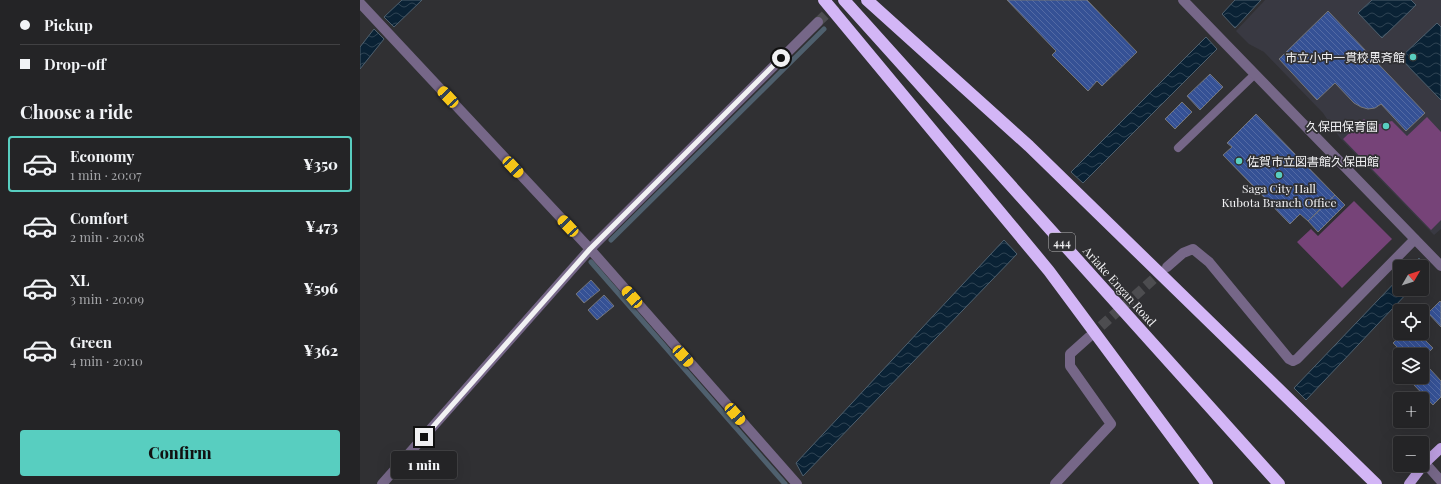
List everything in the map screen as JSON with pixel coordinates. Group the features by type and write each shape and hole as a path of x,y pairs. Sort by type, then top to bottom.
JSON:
{"highway":[{"path":"824,0 1049,271 1207,484"},
{"name":"Ariake Engan Road","path":"844,0 1279,484"},
{"path":"867,0 1028,146 1376,484"}],"main road":[{"path":"1429,459 1441,448"},
{"path":"1409,484 1418,472"}],"street":[{"path":"1183,0 1441,266"},
{"path":"360,3 590,249 797,484"},
{"path":"382,484 590,249 818,22"},
{"path":"1167,267 1183,253 1193,249 1209,262 1289,359 1293,361 1297,360 1415,238"},
{"path":"1055,484 1111,424 1070,366 1070,354 1089,337"},
{"path":"1429,468 1441,481"}],"lane":[{"path":"1178,148 1255,74"}],"shaded area":[{"name":"久保田保育園","path":"1265,0 1441,0 1441,229 1434,235 1340,138 1323,113 1264,52 1249,44 1236,31"},
{"path":"1427,117 1441,132 1441,220 1431,230 1343,139 1364,119 1371,126 1392,121 1407,136"},
{"path":"1354,201 1392,239 1342,288 1297,242 1311,229 1318,236"}],"water":[{"path":"402,0 422,0 394,27 384,17"},
{"path":"1235,0 1261,0 1235,28 1222,14"},
{"path":"1372,0 1411,0 1416,5 1382,38 1358,13"},
{"path":"1437,23 1441,27 1441,100 1400,58"},
{"path":"374,29 384,39 360,69 360,47"},
{"path":"1206,37 1217,49 1083,183 1071,172"},
{"path":"1004,240 1017,254 803,476 796,463"},
{"path":"1393,284 1393,296 1404,296 1397,304 1393,304 1393,308 1306,400 1294,388"}],"building":[{"path":"1007,0 1087,0 1137,52 1102,86 1097,81 1088,91 1052,55 1056,51"},
{"path":"1328,11 1425,113 1406,131 1381,104 1375,108 1368,109 1361,107 1354,103 1335,83 1317,100 1279,59"},
{"path":"1210,74 1223,87 1200,110 1187,96"},
{"path":"1182,102 1192,112 1175,129 1165,119"},
{"path":"1256,114 1335,195 1308,221 1300,214 1290,224 1223,155 1232,147 1227,143"},
{"path":"1335,195 1345,205 1318,232 1308,221"},
{"path":"591,280 600,290 584,303 576,294"},
{"path":"604,295 614,306 597,320 588,310"},
{"path":"1440,301 1441,302 1441,327 1429,314 1429,312"},
{"path":"1396,340 1425,340 1433,348 1429,352 1429,348 1398,348 1393,343"},
{"path":"1430,369 1441,381 1441,397 1433,405 1429,401 1429,392 1421,392 1414,385 1429,384"}],"waterway":[{"path":"611,240 824,29"},
{"path":"591,262 785,484"}],"tunnel":[{"path":"818,22 841,0"},
{"path":"1090,336 1166,268"}],"place":[{"name":"市立小中一貫校思斉館","path":"1413,57"},
{"name":"久保田保育園","path":"1386,126"},
{"name":"佐賀市立図書館久保田館","path":"1239,161"},
{"name":"Saga City Hall Kubota Branch Office","path":"1279,175"}],"route":[{"path":"424,437 590,249 781,58"}]}
